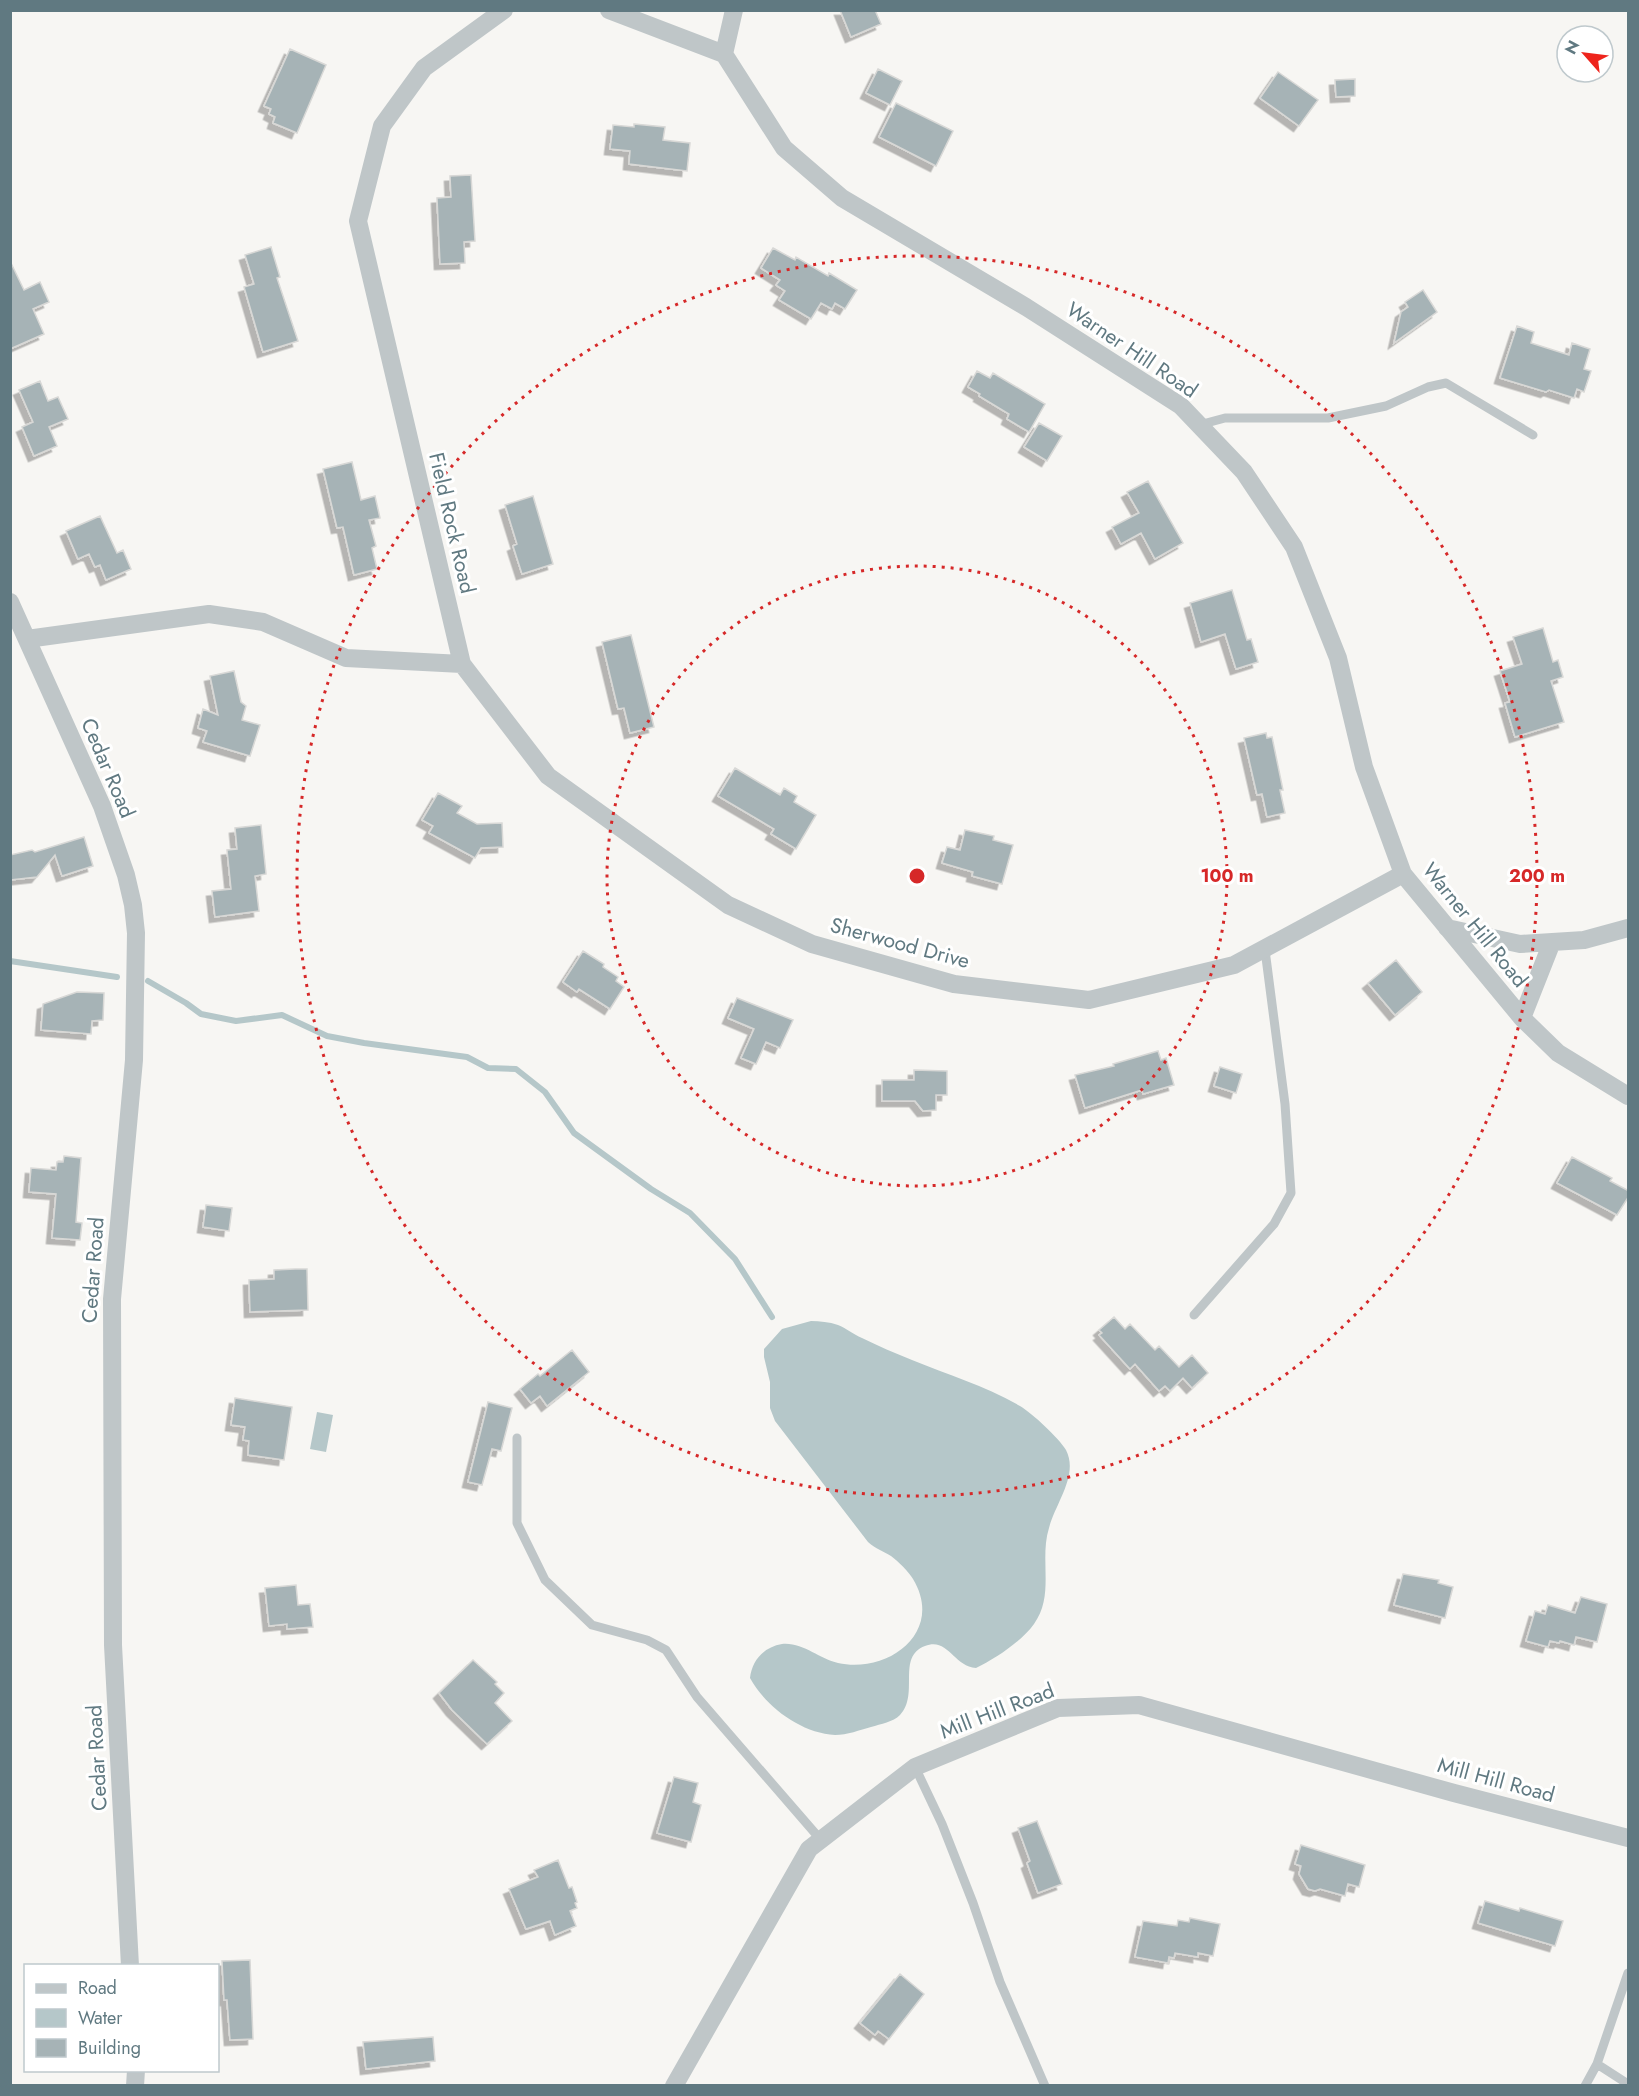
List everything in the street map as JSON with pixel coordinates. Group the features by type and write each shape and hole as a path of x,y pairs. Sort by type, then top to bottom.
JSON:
{"street":[{"name":"Field Rock Road","path":"462,664 358,221 382,126 424,68 504,10"},
{"path":"609,10 724,54 735,10"},
{"name":"Warner Hill Road","path":"724,54 784,148 842,198 1035,313 1182,406 1244,472 1294,547 1338,658 1364,766 1403,874 1522,1018 1558,1053 1629,1096"},
{"name":"Cedar Road","path":"10,602 102,806 126,875 133,905 136,933 134,1060 112,1299 113,1645 130,1964"},
{"path":"27,639 209,614 262,622 346,658 462,664"},
{"name":"Sherwood Drive","path":"462,664 548,776 728,905 812,944 954,984 1089,1000 1234,965 1403,874"},
{"path":"1447,928 1520,944 1584,940 1629,928"},
{"path":"1522,1018 1552,942"},
{"name":"Mill Hill Road","path":"674,2085 809,1849 915,1767 1058,1708 1139,1705 1454,1793 1629,1838"}],"lane":[{"path":"1199,425 1225,418 1328,418 1386,406 1428,387 1446,383 1533,435"},
{"path":"1194,1315 1274,1224 1291,1193 1285,1104 1264,950"},
{"path":"517,1438 517,1523 545,1580 592,1625 646,1640 666,1650 697,1697 821,1840"},
{"path":"915,1767 942,1824 973,1903 1000,1982 1045,2085"},
{"path":"1585,2085 1597,2064 1629,1973"},
{"path":"1597,2064 1629,2084"}],"water":[{"path":"811,1321 838,1325 887,1349 980,1387 1025,1409 1063,1445 1070,1469 1046,1540 1044,1601 1034,1624 1023,1637 976,1668 968,1666 939,1645 925,1646 916,1651 912,1658 908,1697 906,1706 900,1715 887,1722 840,1735 822,1733 797,1724 775,1708 765,1699 750,1678 756,1660 770,1648 790,1644 838,1663 857,1665 875,1662 892,1655 906,1645 917,1632 922,1616 921,1598 909,1573 891,1556 868,1542 775,1421 770,1408 770,1382 764,1349 782,1329"},
{"path":"317,1412 333,1415 326,1452 310,1449"}],"building":[{"path":"840,10 875,10 881,24 851,37"},
{"path":"290,49 326,65 297,133 273,123 275,117 269,114 271,109 264,106"},
{"path":"878,69 902,81 890,105 866,93"},
{"path":"1278,72 1318,100 1299,126 1260,98"},
{"path":"1355,79 1355,96 1336,97 1335,80"},
{"path":"896,103 953,131 936,166 879,137"},
{"path":"634,124 665,127 663,140 690,143 687,171 629,164 630,151 610,149 613,125 634,127"},
{"path":"471,175 475,241 464,242 465,263 440,264 437,198 451,197 450,176"},
{"path":"271,247 280,277 277,278 298,341 263,352 244,287 254,284 245,255"},
{"path":"773,248 795,260 796,257 828,276 829,273 857,290 845,309 835,303 832,309 821,303 811,319 779,300 785,291 776,285 780,280 761,268"},
{"path":"10,261 24,290 40,282 49,302 33,309 44,334 10,349"},
{"path":"1423,290 1437,312 1394,343 1401,312 1408,307 1405,302"},
{"path":"1517,326 1534,332 1531,343 1569,355 1572,343 1590,349 1584,369 1591,371 1584,392 1577,389 1574,398 1500,378"},
{"path":"977,371 990,378 993,373 1045,404 1029,432 1007,419 1009,414 968,387"},
{"path":"40,381 48,401 58,397 68,419 49,427 57,446 34,456 22,427 33,422 19,390"},
{"path":"1039,423 1062,436 1047,461 1024,447"},
{"path":"352,462 361,500 375,496 380,518 369,520 376,546 372,548 377,569 354,575 343,527 337,528 323,469"},
{"path":"1148,481 1183,543 1155,559 1141,533 1121,544 1112,527 1139,513 1127,492"},
{"path":"533,496 553,564 522,574 513,546 517,544 505,505"},
{"path":"100,516 117,553 123,550 131,569 106,580 100,565 95,567 89,554 78,559 66,531"},
{"path":"1232,590 1247,640 1251,639 1258,662 1236,669 1225,634 1201,642 1190,603"},
{"path":"1543,628 1553,662 1558,660 1563,677 1551,681 1564,722 1515,737 1505,703 1510,702 1500,671 1522,664 1513,637"},
{"path":"631,635 654,727 630,733 624,708 618,709 602,642"},
{"path":"234,671 241,702 246,706 242,720 260,725 250,756 203,742 207,731 198,728 203,709 218,715 210,676"},
{"path":"1266,733 1267,738 1272,737 1283,790 1280,790 1285,813 1267,817 1262,794 1257,795 1244,738"},
{"path":"735,768 780,795 784,788 797,796 794,802 816,815 796,849 771,834 774,829 718,796"},
{"path":"438,793 462,806 457,813 477,824 502,823 503,847 481,848 475,858 429,833 433,826 422,820"},
{"path":"261,825 266,874 255,876 259,911 215,917 212,891 231,889 227,850 237,849 235,828"},
{"path":"965,830 994,836 993,840 1013,845 1002,884 972,876 973,872 942,863 947,847 960,850"},
{"path":"84,837 93,866 62,876 55,855 37,877 10,880 10,855 32,850 35,852"},
{"path":"583,951 604,964 603,967 618,977 616,981 624,987 610,1009 579,989 577,992 563,982"},
{"path":"1396,960 1422,992 1395,1015 1368,983"},
{"path":"77,992 104,993 103,1020 92,1021 91,1034 41,1030 43,1004"},
{"path":"737,998 793,1020 780,1048 766,1042 756,1064 741,1058 754,1029 728,1018"},
{"path":"1158,1051 1161,1060 1166,1058 1174,1085 1143,1094 1142,1090 1085,1108 1075,1075 1114,1066 1113,1064"},
{"path":"1220,1067 1242,1074 1236,1093 1214,1086"},
{"path":"914,1070 947,1071 947,1095 936,1095 936,1110 923,1111 915,1101 882,1101 882,1080 914,1080"},
{"path":"64,1156 81,1158 76,1222 82,1223 80,1240 52,1238 56,1194 29,1192 31,1168 56,1170 57,1162 63,1162"},
{"path":"1572,1157 1612,1178 1610,1181 1629,1191 1629,1196 1617,1215 1557,1183"},
{"path":"206,1205 232,1208 229,1231 203,1227"},
{"path":"307,1269 308,1310 250,1312 249,1280 274,1279 274,1270"},
{"path":"1114,1317 1125,1329 1130,1324 1155,1350 1159,1346 1179,1367 1192,1355 1208,1373 1192,1388 1183,1378 1170,1391 1165,1386 1159,1391 1135,1364 1130,1369 1099,1335 1102,1333 1099,1330"},
{"path":"572,1350 589,1372 547,1406 540,1396 531,1403 520,1389"},
{"path":"235,1398 292,1407 284,1460 248,1455 249,1441 243,1440 245,1427 231,1425"},
{"path":"488,1402 512,1408 501,1451 492,1449 482,1485 468,1482"},
{"path":"1403,1574 1439,1580 1438,1583 1453,1587 1445,1618 1394,1605"},
{"path":"296,1585 298,1605 310,1604 313,1627 287,1629 287,1624 269,1626 265,1588"},
{"path":"1581,1597 1607,1604 1597,1642 1576,1637 1574,1645 1550,1641 1548,1647 1526,1641 1535,1611 1545,1614 1548,1605 1575,1613"},
{"path":"473,1660 497,1682 495,1684 504,1693 495,1703 512,1721 487,1744 452,1710 439,1693"},
{"path":"674,1777 698,1783 693,1802 701,1805 691,1842 657,1833"},
{"path":"1037,1821 1062,1884 1038,1893 1018,1828"},
{"path":"1301,1845 1365,1865 1359,1887 1348,1884 1345,1896 1320,1889 1315,1891 1308,1889 1299,1874 1301,1866 1295,1864"},
{"path":"558,1860 577,1902 575,1903 577,1908 570,1911 576,1926 555,1935 550,1921 526,1929 509,1889 538,1877 534,1870"},
{"path":"1485,1901 1519,1911 1520,1908 1563,1921 1555,1946 1478,1923"},
{"path":"1190,1918 1220,1924 1213,1956 1198,1953 1198,1957 1175,1953 1174,1958 1169,1957 1168,1963 1135,1957 1143,1921 1177,1926 1178,1920 1189,1922"},
{"path":"250,1960 253,2039 230,2040 227,2000 224,2000 222,1961"},
{"path":"900,1974 924,1994 889,2039 878,2031 875,2035 860,2023"},
{"path":"433,2037 435,2061 366,2069 363,2042"}],"waterway":[{"path":"10,961 117,977"},
{"path":"148,981 201,1014 236,1021 282,1015 327,1036 467,1057 488,1068 516,1069 545,1092 574,1133 651,1189 690,1213 735,1259 772,1317"}]}
